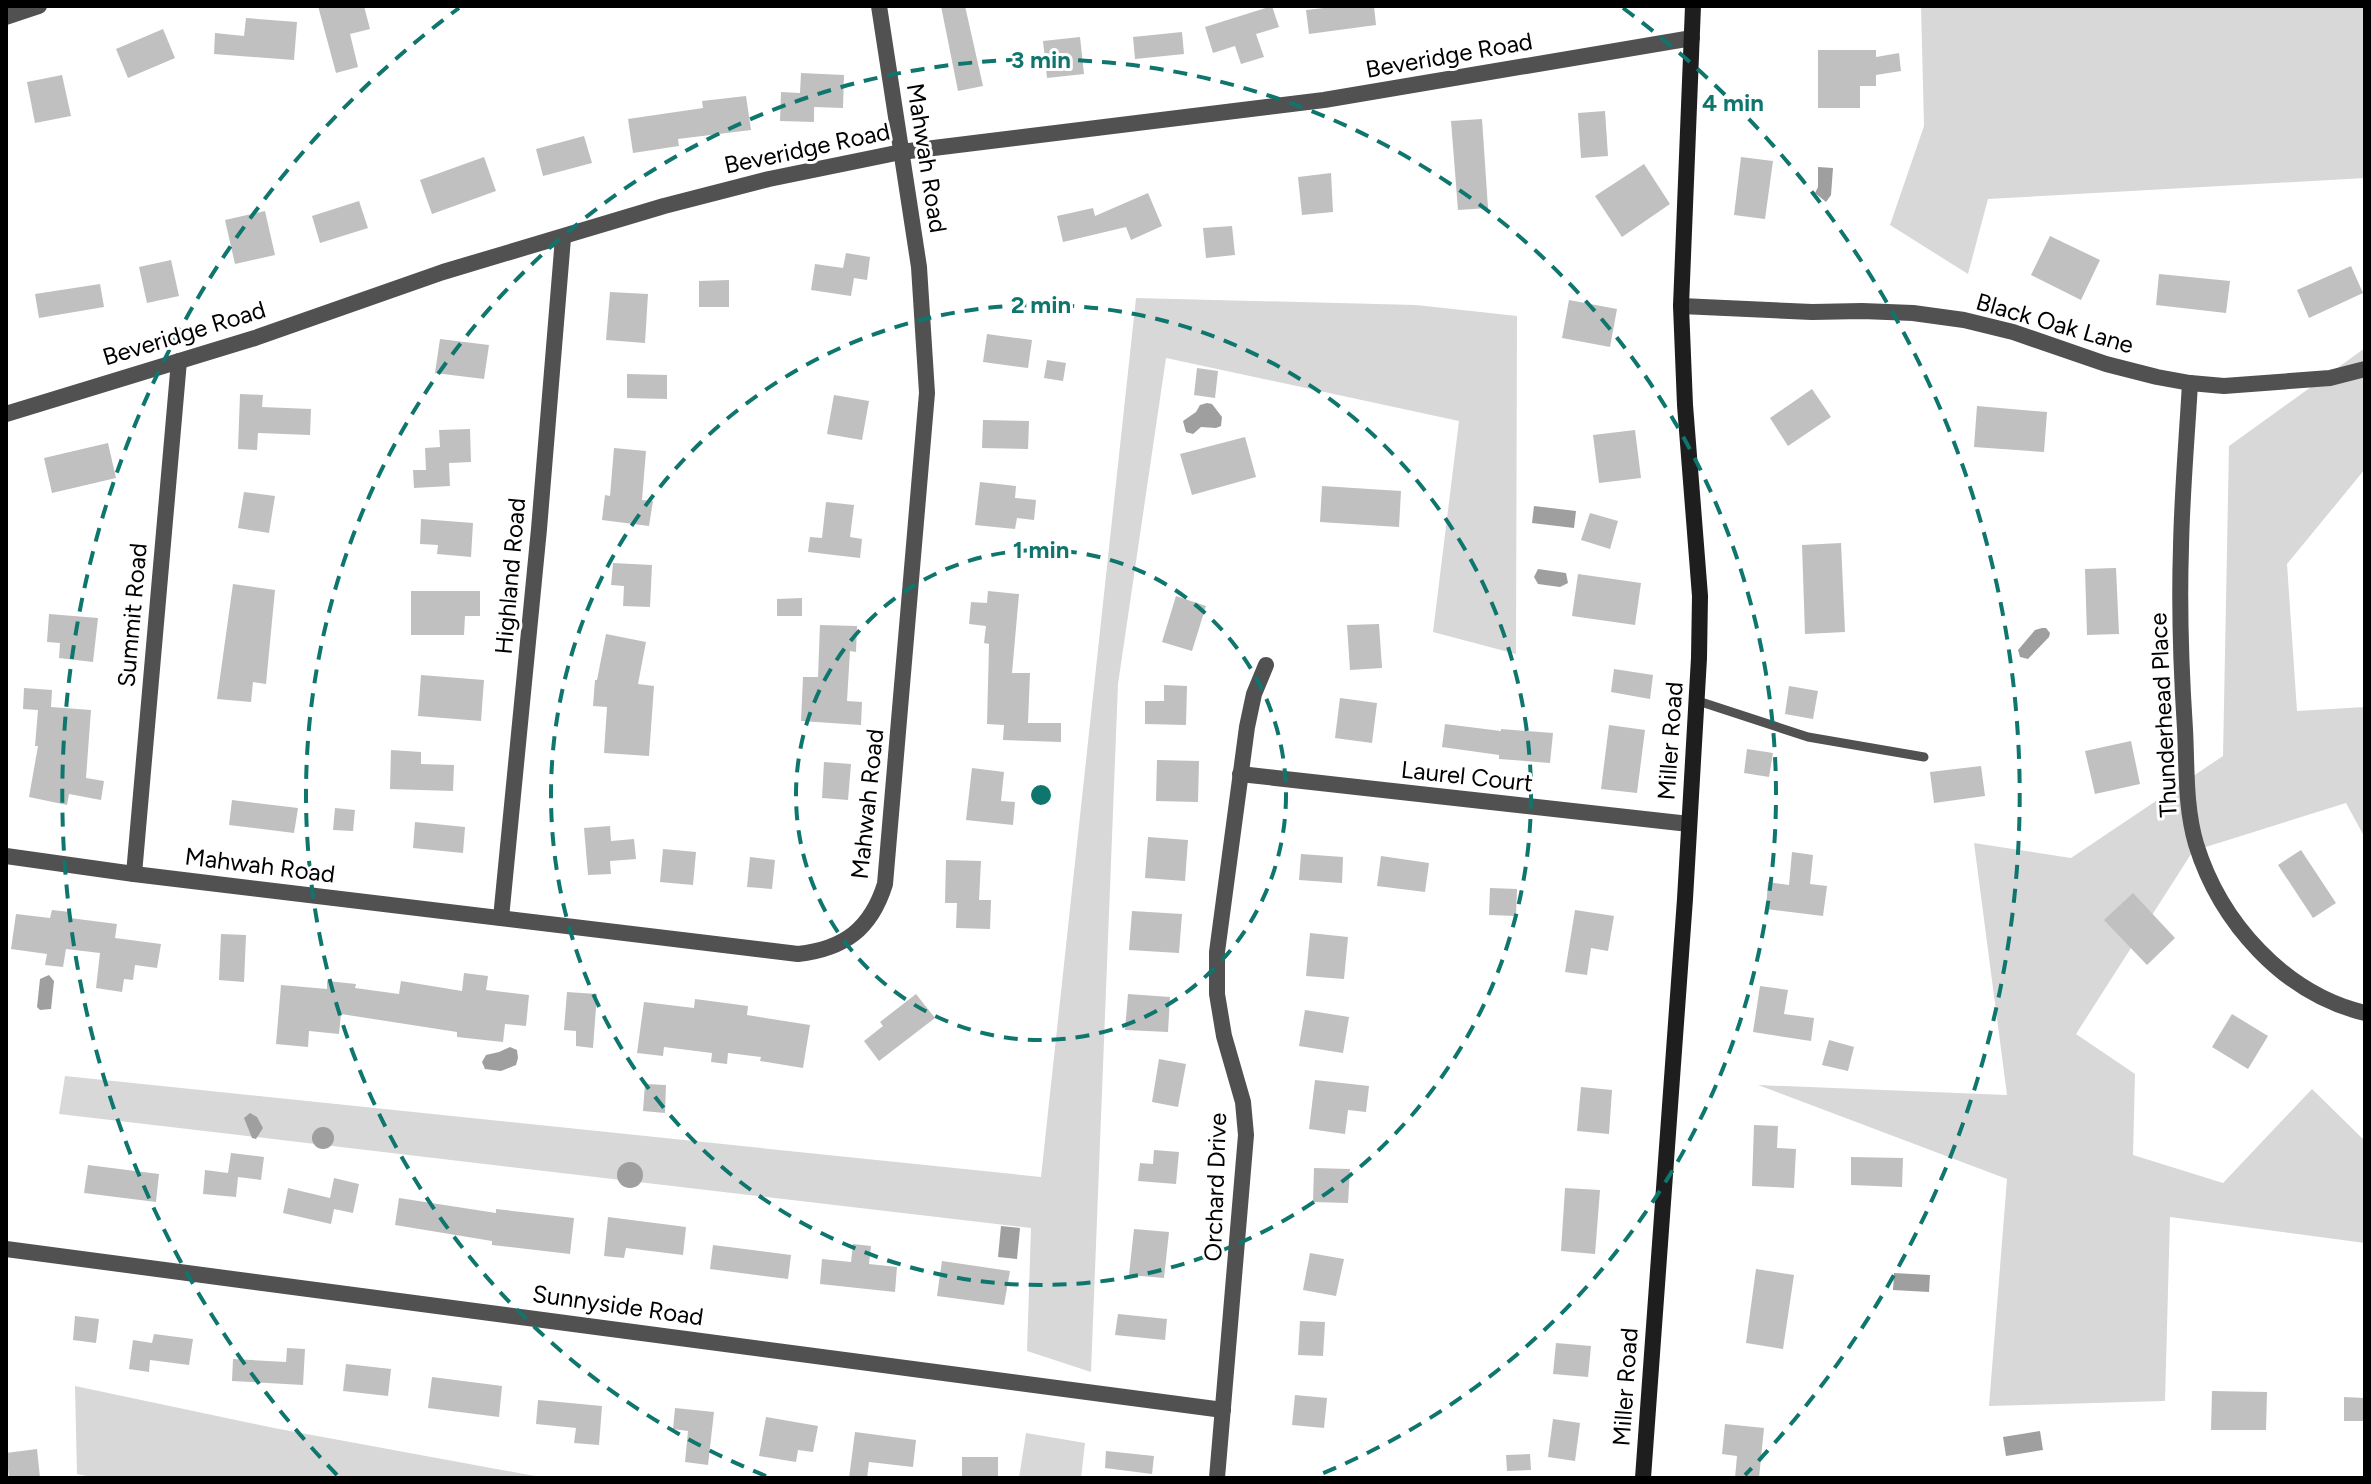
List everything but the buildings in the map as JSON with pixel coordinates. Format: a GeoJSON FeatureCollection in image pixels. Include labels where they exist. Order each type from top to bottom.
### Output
{"type":"FeatureCollection","features":[{"type":"Feature","properties":{"kind":"street"},"geometry":{"type":"LineString","coordinates":[[6,17],[39,6]]}},
{"type":"Feature","properties":{"kind":"street","name":"Mahwah Road"},"geometry":{"type":"LineString","coordinates":[[6,856],[798,954],[837,946],[856,933],[869,920],[885,884],[927,393],[919,267],[879,6]]}},
{"type":"Feature","properties":{"kind":"street","name":"Miller Road"},"geometry":{"type":"LineString","coordinates":[[1643,1478],[1685,899],[1699,658],[1700,596],[1685,405],[1681,306],[1693,6]]}},
{"type":"Feature","properties":{"kind":"street","name":"Beveridge Road"},"geometry":{"type":"LineString","coordinates":[[6,414],[255,338],[443,272],[664,206],[754,183],[901,152],[1324,100],[1692,38]]}},
{"type":"Feature","properties":{"kind":"street","name":"Highland Road"},"geometry":{"type":"LineString","coordinates":[[501,918],[563,238]]}},
{"type":"Feature","properties":{"kind":"street","name":"Black Oak Lane"},"geometry":{"type":"LineString","coordinates":[[1681,306],[1913,313],[1964,320],[2013,332],[2106,364],[2190,383],[2224,386],[2330,378],[2365,369]]}},
{"type":"Feature","properties":{"kind":"street","name":"Summit Road"},"geometry":{"type":"LineString","coordinates":[[134,874],[179,361]]}},
{"type":"Feature","properties":{"kind":"street","name":"Thunderhead Place"},"geometry":{"type":"LineString","coordinates":[[2190,383],[2181,546],[2181,662],[2189,808],[2195,842],[2223,905],[2266,958],[2297,982],[2327,999],[2365,1013]]}},
{"type":"Feature","properties":{"kind":"street","name":"Orchard Drive"},"geometry":{"type":"LineString","coordinates":[[1217,1478],[1246,1135],[1243,1102],[1217,994],[1217,952],[1240,774],[1254,694],[1266,665]]}},
{"type":"Feature","properties":{"kind":"street","name":"Laurel Court"},"geometry":{"type":"LineString","coordinates":[[1240,774],[1689,824]]}},
{"type":"Feature","properties":{"kind":"street","name":"Sunnyside Road"},"geometry":{"type":"LineString","coordinates":[[6,1249],[1223,1410]]}},
{"type":"Feature","properties":{"kind":"lane"},"geometry":{"type":"LineString","coordinates":[[1695,700],[1808,737],[1924,757]]}},
{"type":"Feature","properties":{"kind":"shaded area"},"geometry":{"type":"Polygon","coordinates":[[[1921,6],[2365,6],[2365,178],[1988,199],[1968,274],[1890,225],[1924,126],[1921,6]]]}},
{"type":"Feature","properties":{"kind":"shaded area"},"geometry":{"type":"Polygon","coordinates":[[[1818,167],[1833,168],[1831,195],[1826,202],[1815,193],[1818,167]]]}},
{"type":"Feature","properties":{"kind":"shaded area"},"geometry":{"type":"Polygon","coordinates":[[[1136,298],[1416,305],[1517,316],[1516,654],[1433,632],[1459,421],[1166,358],[1118,684],[1091,1372],[1027,1351],[1031,1228],[59,1114],[65,1076],[1041,1177],[1136,298]]]}},
{"type":"Feature","properties":{"kind":"shaded area"},"geometry":{"type":"Polygon","coordinates":[[[2365,348],[2365,469],[2287,564],[2297,711],[2365,707],[2365,838],[2346,803],[2193,851],[2076,1034],[2135,1074],[2133,1155],[2223,1183],[2312,1089],[2365,1141],[2365,1243],[2170,1217],[2165,1401],[1989,1406],[2007,1179],[1758,1085],[2007,1095],[1974,843],[2071,858],[2223,756],[2229,446],[2365,348]]]}},
{"type":"Feature","properties":{"kind":"shaded area"},"geometry":{"type":"Polygon","coordinates":[[[1212,404],[1222,417],[1221,426],[1201,427],[1193,434],[1186,432],[1183,421],[1200,405],[1212,404]]]}},
{"type":"Feature","properties":{"kind":"shaded area"},"geometry":{"type":"Polygon","coordinates":[[[1534,506],[1576,511],[1574,528],[1532,523],[1534,506]]]}},
{"type":"Feature","properties":{"kind":"shaded area"},"geometry":{"type":"Polygon","coordinates":[[[1538,569],[1566,573],[1568,583],[1560,587],[1538,584],[1534,577],[1538,569]]]}},
{"type":"Feature","properties":{"kind":"shaded area"},"geometry":{"type":"Polygon","coordinates":[[[2042,628],[2050,633],[2049,637],[2028,659],[2020,657],[2018,650],[2035,630],[2042,628]]]}},
{"type":"Feature","properties":{"kind":"shaded area"},"geometry":{"type":"Polygon","coordinates":[[[49,975],[54,981],[51,1009],[40,1010],[37,1007],[40,979],[49,975]]]}},
{"type":"Feature","properties":{"kind":"shaded area"},"geometry":{"type":"Polygon","coordinates":[[[510,1047],[517,1050],[516,1065],[501,1071],[485,1069],[482,1062],[486,1055],[510,1047]]]}},
{"type":"Feature","properties":{"kind":"shaded area"},"geometry":{"type":"Polygon","coordinates":[[[250,1113],[257,1117],[263,1128],[256,1139],[252,1138],[244,1118],[250,1113]]]}},
{"type":"Feature","properties":{"kind":"shaded area"},"geometry":{"type":"Polygon","coordinates":[[[319,1127],[327,1127],[334,1138],[327,1149],[319,1149],[312,1142],[312,1134],[319,1127]]]}},
{"type":"Feature","properties":{"kind":"shaded area"},"geometry":{"type":"Polygon","coordinates":[[[630,1162],[639,1166],[643,1175],[639,1184],[630,1188],[621,1184],[617,1175],[621,1166],[630,1162]]]}},
{"type":"Feature","properties":{"kind":"shaded area"},"geometry":{"type":"Polygon","coordinates":[[[1001,1226],[1020,1228],[1017,1259],[998,1257],[1001,1226]]]}},
{"type":"Feature","properties":{"kind":"shaded area"},"geometry":{"type":"Polygon","coordinates":[[[1894,1273],[1930,1275],[1929,1292],[1893,1290],[1894,1273]]]}},
{"type":"Feature","properties":{"kind":"shaded area"},"geometry":{"type":"Polygon","coordinates":[[[75,1386],[274,1428],[546,1478],[96,1478],[77,1474],[75,1386]]]}},
{"type":"Feature","properties":{"kind":"shaded area"},"geometry":{"type":"Polygon","coordinates":[[[2040,1431],[2043,1450],[2006,1456],[2003,1437],[2040,1431]]]}},
{"type":"Feature","properties":{"kind":"shaded area"},"geometry":{"type":"Polygon","coordinates":[[[1026,1433],[1085,1443],[1081,1478],[1019,1478],[1026,1433]]]}}]}
